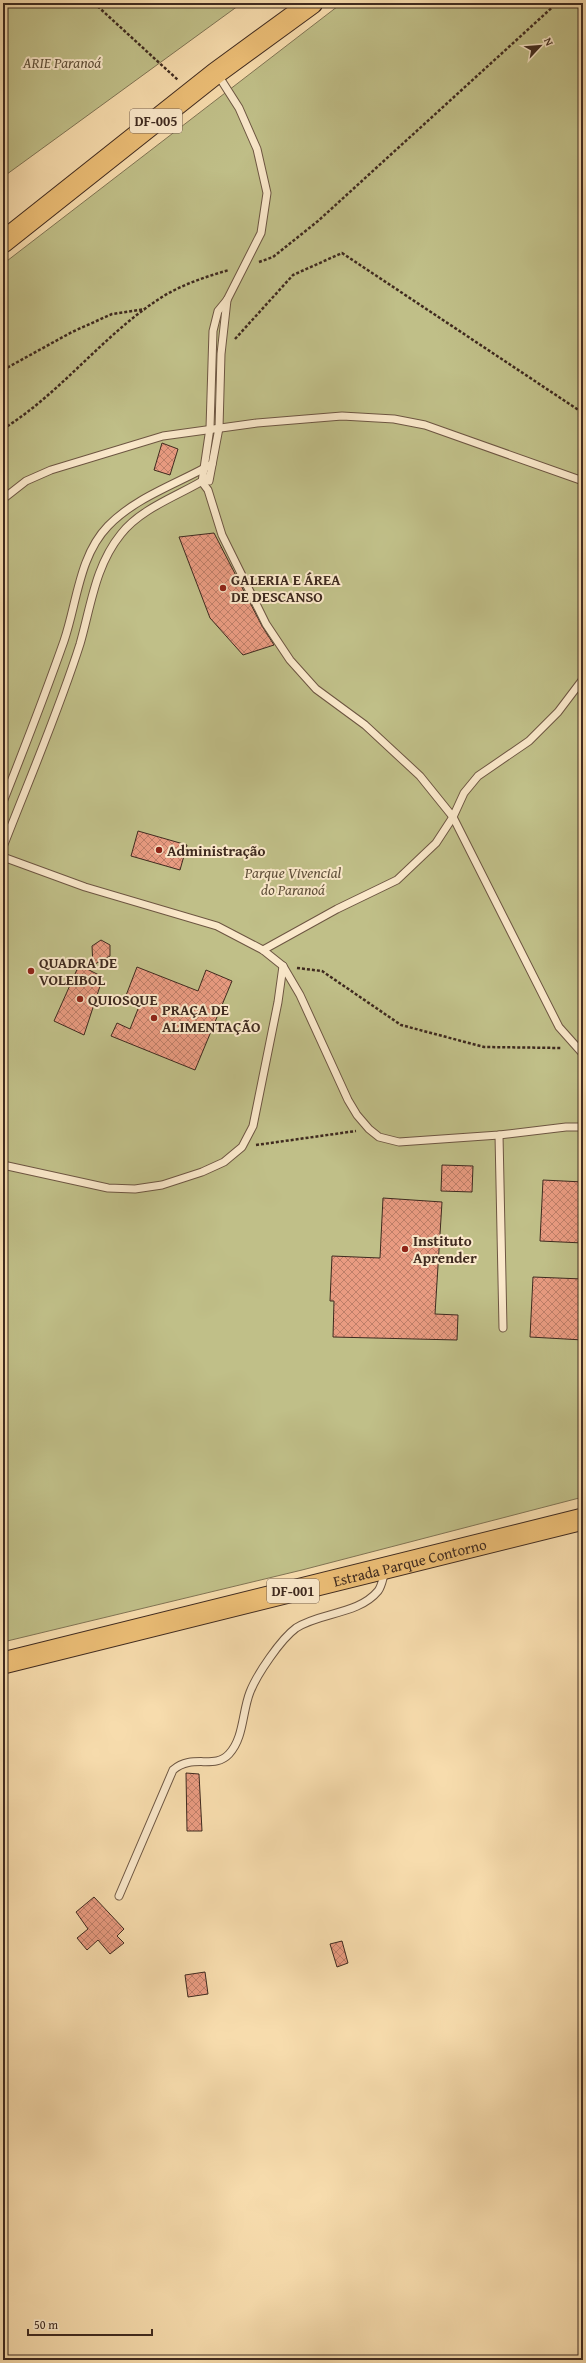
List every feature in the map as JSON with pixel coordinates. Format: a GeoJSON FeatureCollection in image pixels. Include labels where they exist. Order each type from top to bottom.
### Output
{"type":"FeatureCollection","features":[{"type":"Feature","properties":{"kind":"main road","name":"DF-005"},"geometry":{"type":"LineString","coordinates":[[3,242],[216,73],[312,3]]}},
{"type":"Feature","properties":{"kind":"main road","name":"Estrada Parque Contorno"},"geometry":{"type":"LineString","coordinates":[[3,1663],[583,1519]]}},
{"type":"Feature","properties":{"kind":"lane"},"geometry":{"type":"LineString","coordinates":[[216,73],[239,108],[257,149],[267,193],[261,233],[227,300],[218,311],[213,331],[210,428],[202,482],[208,490],[222,535],[266,624],[290,660],[316,689],[365,726],[420,776],[453,817],[540,993],[559,1027],[576,1049],[583,1054]]}},
{"type":"Feature","properties":{"kind":"lane"},"geometry":{"type":"LineString","coordinates":[[208,490],[209,477],[219,428],[221,354],[227,300]]}},
{"type":"Feature","properties":{"kind":"lane"},"geometry":{"type":"LineString","coordinates":[[3,499],[26,481],[51,470],[163,436],[210,428],[342,416],[394,419],[425,426],[583,481]]}},
{"type":"Feature","properties":{"kind":"lane"},"geometry":{"type":"LineString","coordinates":[[3,802],[65,639],[79,585],[90,553],[107,528],[122,513],[212,464]]}},
{"type":"Feature","properties":{"kind":"lane"},"geometry":{"type":"LineString","coordinates":[[3,847],[80,643],[94,589],[105,558],[121,534],[135,520],[209,477]]}},
{"type":"Feature","properties":{"kind":"lane"},"geometry":{"type":"LineString","coordinates":[[160,491],[166,501]]}},
{"type":"Feature","properties":{"kind":"lane"},"geometry":{"type":"LineString","coordinates":[[263,950],[337,909],[398,880],[436,843],[453,817],[464,793],[478,776],[529,741],[558,712],[583,679]]}},
{"type":"Feature","properties":{"kind":"lane"},"geometry":{"type":"LineString","coordinates":[[3,857],[85,887],[217,926],[263,950],[283,966],[300,995],[348,1100],[357,1115],[369,1129],[379,1137],[399,1142],[499,1135],[566,1127],[583,1127]]}},
{"type":"Feature","properties":{"kind":"lane"},"geometry":{"type":"LineString","coordinates":[[3,1165],[108,1188],[135,1189],[162,1185],[202,1172],[224,1162],[242,1147],[253,1126],[278,1002],[283,966]]}},
{"type":"Feature","properties":{"kind":"lane"},"geometry":{"type":"LineString","coordinates":[[499,1135],[503,1328]]}},
{"type":"Feature","properties":{"kind":"lane"},"geometry":{"type":"LineString","coordinates":[[118,1896],[173,1770],[188,1761],[214,1762],[228,1755],[238,1740],[250,1691],[272,1656],[295,1629],[313,1618],[342,1611],[365,1601],[378,1591],[387,1567]]}},
{"type":"Feature","properties":{"kind":"path"},"geometry":{"type":"LineString","coordinates":[[94,3],[192,92]]}},
{"type":"Feature","properties":{"kind":"path"},"geometry":{"type":"LineString","coordinates":[[3,429],[49,394],[160,298],[202,278],[273,257],[318,221],[556,3]]}},
{"type":"Feature","properties":{"kind":"path"},"geometry":{"type":"LineString","coordinates":[[221,354],[293,275],[342,253],[583,413]]}},
{"type":"Feature","properties":{"kind":"path"},"geometry":{"type":"LineString","coordinates":[[3,370],[72,332],[112,314],[147,308]]}},
{"type":"Feature","properties":{"kind":"path"},"geometry":{"type":"LineString","coordinates":[[283,966],[322,971],[401,1025],[484,1047],[576,1049]]}},
{"type":"Feature","properties":{"kind":"path"},"geometry":{"type":"LineString","coordinates":[[242,1147],[369,1129]]}},
{"type":"Feature","properties":{"kind":"green space","name":"ARIE Paranoá"},"geometry":{"type":"Polygon","coordinates":[[[3,3],[242,3],[3,177],[3,3]]]}},
{"type":"Feature","properties":{"kind":"green space","name":"Parque Vivencial do Paranoá"},"geometry":{"type":"Polygon","coordinates":[[[342,3],[583,3],[583,1497],[302,1570],[3,1642],[3,264],[342,3]]]}},
{"type":"Feature","properties":{"kind":"building"},"geometry":{"type":"Polygon","coordinates":[[[162,443],[178,449],[170,475],[154,470],[162,443]]]}},
{"type":"Feature","properties":{"kind":"building","name":"GALERIA E ÁREA DE DESCANSO"},"geometry":{"type":"Polygon","coordinates":[[[214,533],[262,626],[274,645],[243,655],[210,618],[179,537],[214,533]]]}},
{"type":"Feature","properties":{"kind":"building","name":"Administração"},"geometry":{"type":"Polygon","coordinates":[[[138,831],[187,845],[180,870],[131,856],[138,831]]]}},
{"type":"Feature","properties":{"kind":"building"},"geometry":{"type":"Polygon","coordinates":[[[101,940],[110,945],[110,956],[93,965],[92,946],[101,940]]]}},
{"type":"Feature","properties":{"kind":"building","name":"QUIOSQUE"},"geometry":{"type":"Polygon","coordinates":[[[79,965],[103,977],[84,1035],[54,1021],[79,965]]]}},
{"type":"Feature","properties":{"kind":"building","name":"PRAÇA DE ALIMENTAÇÃO"},"geometry":{"type":"Polygon","coordinates":[[[137,967],[198,991],[206,970],[232,981],[195,1070],[111,1036],[117,1023],[130,1029],[140,1004],[125,998],[137,967]]]}},
{"type":"Feature","properties":{"kind":"building"},"geometry":{"type":"Polygon","coordinates":[[[442,1165],[473,1166],[472,1192],[441,1191],[442,1165]]]}},
{"type":"Feature","properties":{"kind":"building"},"geometry":{"type":"Polygon","coordinates":[[[543,1180],[583,1182],[583,1243],[540,1241],[543,1180]]]}},
{"type":"Feature","properties":{"kind":"building"},"geometry":{"type":"Polygon","coordinates":[[[383,1198],[442,1202],[435,1314],[458,1315],[457,1340],[333,1337],[334,1301],[330,1301],[332,1256],[380,1258],[383,1198]]]}},
{"type":"Feature","properties":{"kind":"building"},"geometry":{"type":"Polygon","coordinates":[[[533,1277],[583,1279],[583,1340],[530,1337],[533,1277]]]}},
{"type":"Feature","properties":{"kind":"building"},"geometry":{"type":"Polygon","coordinates":[[[186,1773],[199,1774],[202,1831],[187,1831],[186,1773]]]}},
{"type":"Feature","properties":{"kind":"building"},"geometry":{"type":"Polygon","coordinates":[[[94,1897],[124,1929],[117,1936],[124,1943],[110,1954],[98,1940],[87,1950],[77,1938],[88,1929],[76,1912],[94,1897]]]}},
{"type":"Feature","properties":{"kind":"building"},"geometry":{"type":"Polygon","coordinates":[[[342,1941],[348,1963],[337,1967],[330,1944],[342,1941]]]}},
{"type":"Feature","properties":{"kind":"building"},"geometry":{"type":"Polygon","coordinates":[[[205,1972],[208,1994],[188,1997],[185,1975],[205,1972]]]}},
{"type":"Feature","properties":{"kind":"place","name":"GALERIA E ÁREA DE DESCANSO"},"geometry":{"type":"Point","coordinates":[223,588]}},
{"type":"Feature","properties":{"kind":"place","name":"Administração"},"geometry":{"type":"Point","coordinates":[159,850]}},
{"type":"Feature","properties":{"kind":"place","name":"QUADRA DE VOLEIBOL"},"geometry":{"type":"Point","coordinates":[31,971]}},
{"type":"Feature","properties":{"kind":"place","name":"QUIOSQUE"},"geometry":{"type":"Point","coordinates":[80,999]}},
{"type":"Feature","properties":{"kind":"place","name":"PRAÇA DE ALIMENTAÇÃO"},"geometry":{"type":"Point","coordinates":[154,1018]}},
{"type":"Feature","properties":{"kind":"place","name":"Instituto Aprender"},"geometry":{"type":"Point","coordinates":[405,1249]}}]}
